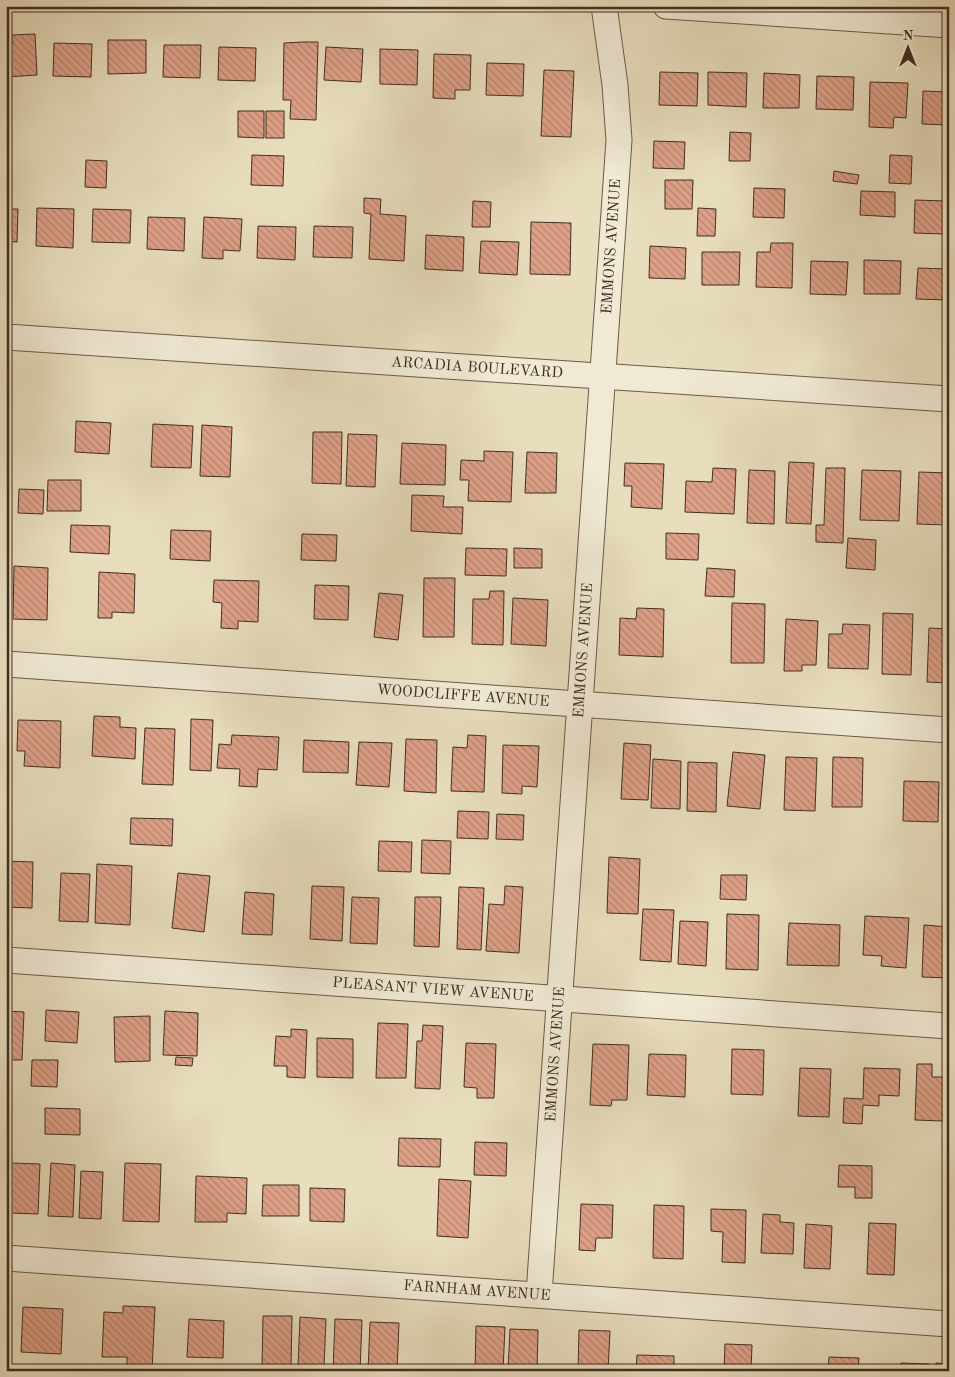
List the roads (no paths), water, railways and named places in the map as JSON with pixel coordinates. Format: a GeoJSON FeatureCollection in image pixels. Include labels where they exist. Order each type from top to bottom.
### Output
{"type":"FeatureCollection","features":[{"type":"Feature","properties":{"kind":"street","name":"EMMONS AVENUE"},"geometry":{"type":"LineString","coordinates":[[539,1294],[619,140],[615,85],[604,6]]}},
{"type":"Feature","properties":{"kind":"street"},"geometry":{"type":"LineString","coordinates":[[666,6],[949,25]]}},
{"type":"Feature","properties":{"kind":"street","name":"ARCADIA BOULEVARD"},"geometry":{"type":"LineString","coordinates":[[6,337],[949,399]]}},
{"type":"Feature","properties":{"kind":"street","name":"WOODCLIFFE AVENUE"},"geometry":{"type":"LineString","coordinates":[[6,664],[949,730]]}},
{"type":"Feature","properties":{"kind":"street","name":"PLEASANT VIEW AVENUE"},"geometry":{"type":"LineString","coordinates":[[6,960],[949,1026]]}},
{"type":"Feature","properties":{"kind":"street","name":"FARNHAM AVENUE"},"geometry":{"type":"LineString","coordinates":[[6,1258],[949,1324]]}}]}
